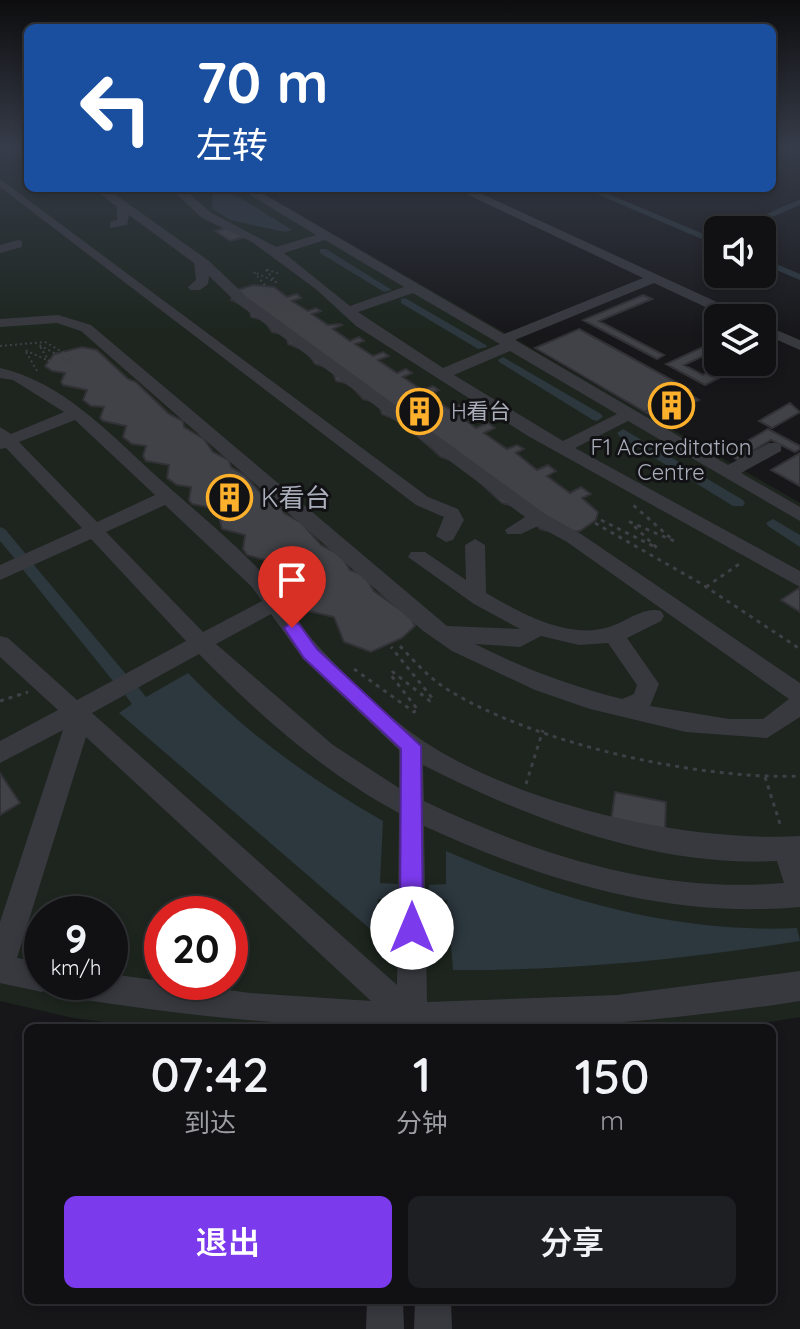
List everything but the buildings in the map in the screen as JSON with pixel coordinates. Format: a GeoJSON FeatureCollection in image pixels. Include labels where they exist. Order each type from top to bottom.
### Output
{"type":"FeatureCollection","features":[{"type":"Feature","properties":{"kind":"street"},"geometry":{"type":"LineString","coordinates":[[38,211],[422,501],[451,513],[455,520],[446,536]]}},
{"type":"Feature","properties":{"kind":"street"},"geometry":{"type":"LineString","coordinates":[[114,225],[123,222],[123,211]]}},
{"type":"Feature","properties":{"kind":"street"},"geometry":{"type":"LineString","coordinates":[[131,211],[200,261],[243,301],[538,518],[586,547],[800,695]]}},
{"type":"Feature","properties":{"kind":"street"},"geometry":{"type":"LineString","coordinates":[[202,211],[241,230],[348,311],[534,432],[800,580]]}},
{"type":"Feature","properties":{"kind":"street"},"geometry":{"type":"LineString","coordinates":[[284,211],[799,514]]}},
{"type":"Feature","properties":{"kind":"street"},"geometry":{"type":"LineString","coordinates":[[510,211],[710,304]]}},
{"type":"Feature","properties":{"kind":"street"},"geometry":{"type":"LineString","coordinates":[[274,252],[326,236]]}},
{"type":"Feature","properties":{"kind":"street"},"geometry":{"type":"LineString","coordinates":[[0,249],[18,244]]}},
{"type":"Feature","properties":{"kind":"street"},"geometry":{"type":"LineString","coordinates":[[195,287],[203,281],[200,261]]}},
{"type":"Feature","properties":{"kind":"street"},"geometry":{"type":"LineString","coordinates":[[442,374],[507,342],[655,278]]}},
{"type":"Feature","properties":{"kind":"street"},"geometry":{"type":"LineString","coordinates":[[348,311],[415,288]]}},
{"type":"Feature","properties":{"kind":"street"},"geometry":{"type":"LineString","coordinates":[[0,323],[58,319],[86,328],[439,633],[465,651],[508,671],[626,708],[694,722],[759,730],[775,726],[800,704]]}},
{"type":"Feature","properties":{"kind":"street"},"geometry":{"type":"LineString","coordinates":[[776,335],[800,346]]}},
{"type":"Feature","properties":{"kind":"street"},"geometry":{"type":"LineString","coordinates":[[2,377],[77,413],[258,581],[311,653],[411,746],[490,787],[606,827],[661,840],[749,851],[793,850],[800,892],[758,898],[692,897],[597,879],[512,851],[378,789],[304,734],[202,642],[3,439],[77,413]]}},
{"type":"Feature","properties":{"kind":"street"},"geometry":{"type":"LineString","coordinates":[[564,447],[629,414]]}},
{"type":"Feature","properties":{"kind":"street"},"geometry":{"type":"LineString","coordinates":[[729,472],[775,447]]}},
{"type":"Feature","properties":{"kind":"street"},"geometry":{"type":"LineString","coordinates":[[0,573],[167,497]]}},
{"type":"Feature","properties":{"kind":"street"},"geometry":{"type":"LineString","coordinates":[[514,530],[538,518]]}},
{"type":"Feature","properties":{"kind":"street"},"geometry":{"type":"LineString","coordinates":[[475,545],[476,595]]}},
{"type":"Feature","properties":{"kind":"street"},"geometry":{"type":"LineString","coordinates":[[418,557],[476,595],[518,619],[540,627],[582,637],[613,634],[654,616]]}},
{"type":"Feature","properties":{"kind":"street"},"geometry":{"type":"LineString","coordinates":[[0,753],[83,727],[202,642],[274,603]]}},
{"type":"Feature","properties":{"kind":"street"},"geometry":{"type":"LineString","coordinates":[[439,633],[520,639],[540,627]]}},
{"type":"Feature","properties":{"kind":"street"},"geometry":{"type":"LineString","coordinates":[[613,634],[648,684],[644,699],[626,708]]}},
{"type":"Feature","properties":{"kind":"street"},"geometry":{"type":"LineString","coordinates":[[0,644],[47,687],[83,727],[409,1022]]}},
{"type":"Feature","properties":{"kind":"street"},"geometry":{"type":"LineString","coordinates":[[24,973],[0,967],[83,727]]}},
{"type":"Feature","properties":{"kind":"street"},"geometry":{"type":"LineString","coordinates":[[409,1022],[411,746]]}},
{"type":"Feature","properties":{"kind":"street"},"geometry":{"type":"LineString","coordinates":[[128,991],[241,1007],[409,1022],[643,1008],[800,986]]}},
{"type":"Feature","properties":{"kind":"street"},"geometry":{"type":"LineString","coordinates":[[385,1304],[385,1329]]}},
{"type":"Feature","properties":{"kind":"street"},"geometry":{"type":"LineString","coordinates":[[433,1304],[433,1329]]}},
{"type":"Feature","properties":{"kind":"path"},"geometry":{"type":"LineString","coordinates":[[268,289],[254,272],[277,281],[267,269],[290,279]]}},
{"type":"Feature","properties":{"kind":"path"},"geometry":{"type":"LineString","coordinates":[[0,346],[45,342],[73,358],[69,361],[39,345],[49,361],[25,350],[35,368]]}},
{"type":"Feature","properties":{"kind":"path"},"geometry":{"type":"LineString","coordinates":[[601,520],[657,548],[630,522],[674,541],[638,510]]}},
{"type":"Feature","properties":{"kind":"path"},"geometry":{"type":"LineString","coordinates":[[595,523],[706,587],[800,649]]}},
{"type":"Feature","properties":{"kind":"path"},"geometry":{"type":"LineString","coordinates":[[706,587],[734,568]]}},
{"type":"Feature","properties":{"kind":"path"},"geometry":{"type":"LineString","coordinates":[[400,646],[451,692],[478,706],[543,730],[646,759],[765,777],[800,776]]}},
{"type":"Feature","properties":{"kind":"path"},"geometry":{"type":"LineString","coordinates":[[372,682],[414,712],[418,710],[390,674],[393,672],[433,699],[391,647]]}},
{"type":"Feature","properties":{"kind":"path"},"geometry":{"type":"LineString","coordinates":[[0,701],[47,687]]}},
{"type":"Feature","properties":{"kind":"path"},"geometry":{"type":"LineString","coordinates":[[531,768],[543,730]]}},
{"type":"Feature","properties":{"kind":"path"},"geometry":{"type":"LineString","coordinates":[[765,777],[780,819]]}},
{"type":"Feature","properties":{"kind":"shaded area"},"geometry":{"type":"Polygon","coordinates":[[[0,211],[294,211],[800,503],[800,1017],[757,1024],[119,1024],[73,1018],[0,1001],[0,211]]]}},
{"type":"Feature","properties":{"kind":"shaded area"},"geometry":{"type":"Polygon","coordinates":[[[217,211],[261,211],[292,230],[285,232],[230,220],[217,211]]]}},
{"type":"Feature","properties":{"kind":"shaded area"},"geometry":{"type":"Polygon","coordinates":[[[188,673],[233,716],[280,754],[383,821],[380,883],[398,884],[398,898],[378,899],[376,934],[119,713],[132,704],[125,695],[138,687],[146,697],[188,673]]]}},
{"type":"Feature","properties":{"kind":"shaded area"},"geometry":{"type":"Polygon","coordinates":[[[446,851],[530,884],[617,910],[707,925],[797,928],[800,941],[627,963],[453,970],[447,900],[428,899],[429,885],[446,884],[446,851]]]}},
{"type":"Feature","properties":{"kind":"waterway"},"geometry":{"type":"LineString","coordinates":[[642,211],[704,237]]}},
{"type":"Feature","properties":{"kind":"waterway"},"geometry":{"type":"LineString","coordinates":[[768,216],[779,211]]}},
{"type":"Feature","properties":{"kind":"waterway"},"geometry":{"type":"LineString","coordinates":[[323,251],[387,290]]}},
{"type":"Feature","properties":{"kind":"waterway"},"geometry":{"type":"LineString","coordinates":[[776,267],[800,277]]}},
{"type":"Feature","properties":{"kind":"waterway"},"geometry":{"type":"LineString","coordinates":[[405,301],[482,347]]}},
{"type":"Feature","properties":{"kind":"waterway"},"geometry":{"type":"LineString","coordinates":[[503,360],[597,417]]}},
{"type":"Feature","properties":{"kind":"waterway"},"geometry":{"type":"LineString","coordinates":[[623,433],[738,503]]}},
{"type":"Feature","properties":{"kind":"waterway"},"geometry":{"type":"LineString","coordinates":[[773,523],[800,542]]}},
{"type":"Feature","properties":{"kind":"waterway"},"geometry":{"type":"LineString","coordinates":[[0,532],[20,556]]}},
{"type":"Feature","properties":{"kind":"waterway"},"geometry":{"type":"LineString","coordinates":[[29,568],[119,677]]}},
{"type":"Feature","properties":{"kind":"place","name":"F1 Accreditation Centre"},"geometry":{"type":"Point","coordinates":[671,406]}},
{"type":"Feature","properties":{"kind":"place","name":"H看台"},"geometry":{"type":"Point","coordinates":[420,411]}},
{"type":"Feature","properties":{"kind":"place","name":"K看台"},"geometry":{"type":"Point","coordinates":[230,498]}},
{"type":"Feature","properties":{"kind":"route"},"geometry":{"type":"LineString","coordinates":[[292,628],[311,653],[411,746],[412,928]]}}]}
